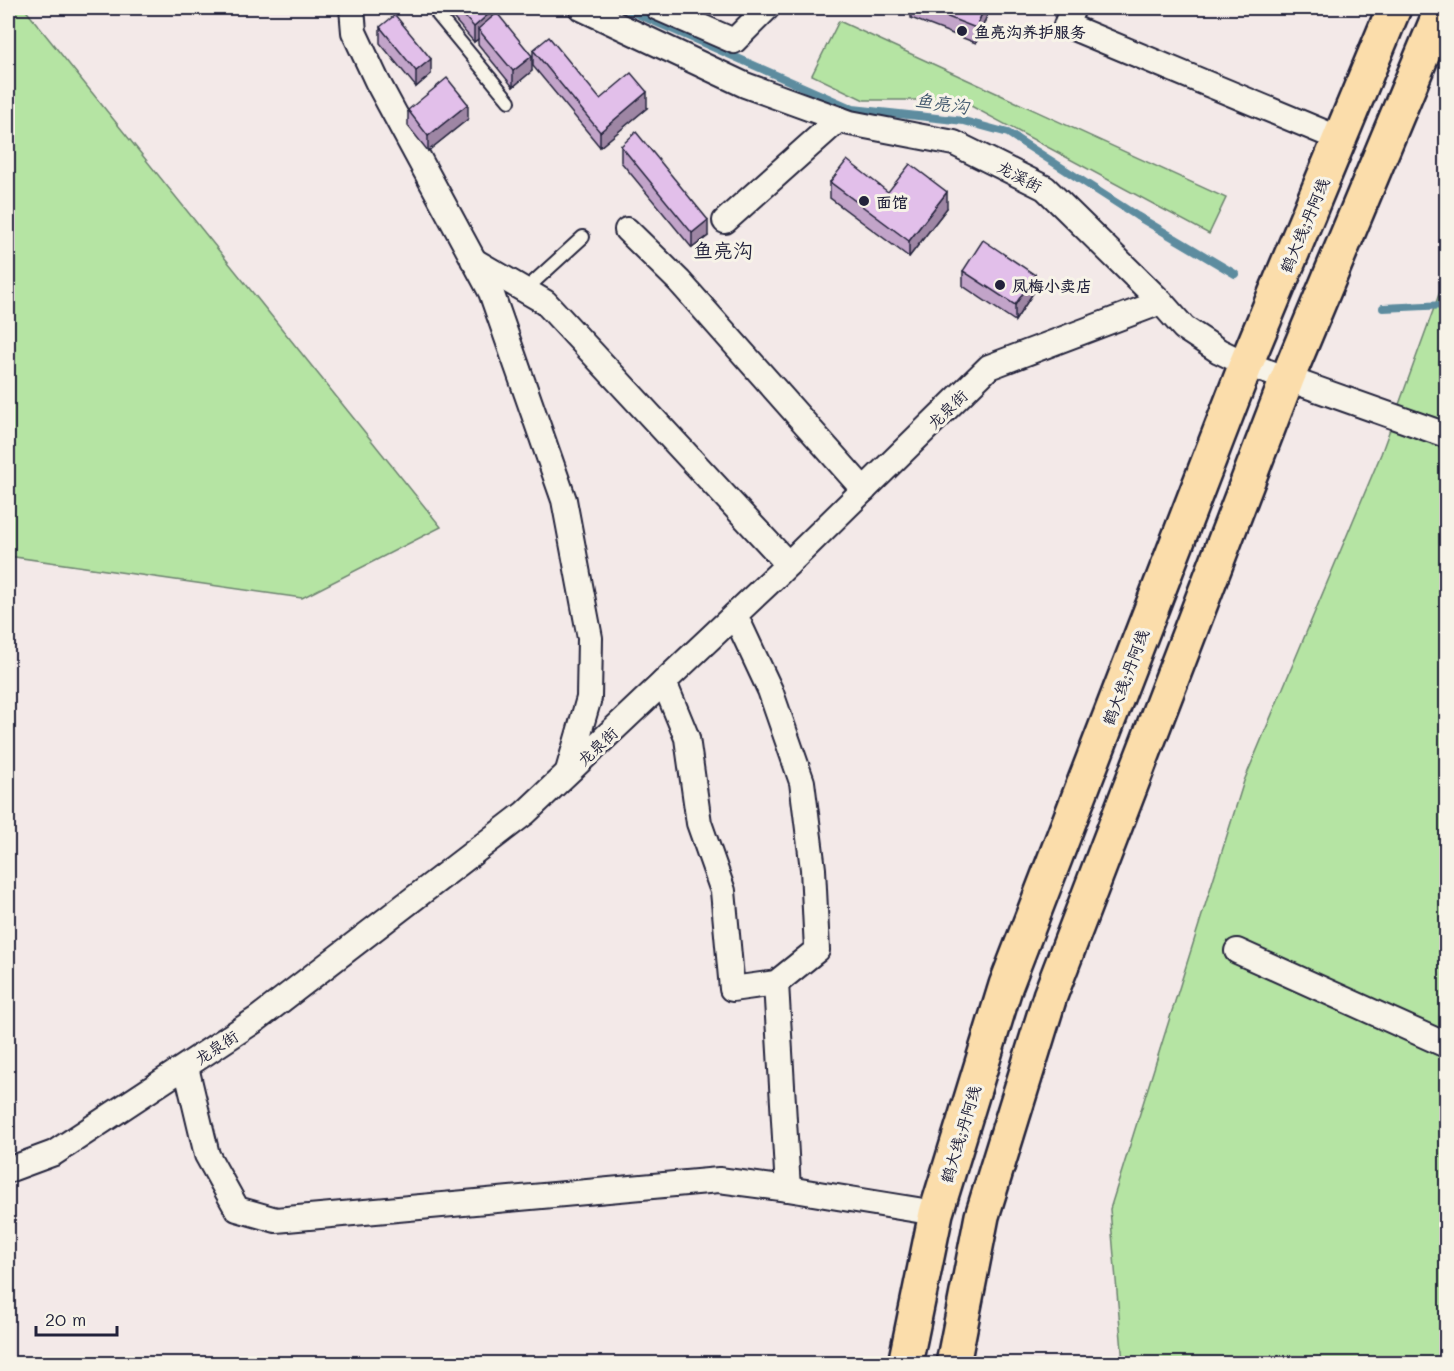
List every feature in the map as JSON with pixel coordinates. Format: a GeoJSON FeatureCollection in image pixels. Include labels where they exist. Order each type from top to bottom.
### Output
{"type":"FeatureCollection","features":[{"type":"Feature","properties":{"kind":"highway","name":"鹤大线;丹阿线"},"geometry":{"type":"LineString","coordinates":[[905,1364],[936,1213],[1006,985],[1246,364],[1394,8]]}},
{"type":"Feature","properties":{"kind":"highway"},"geometry":{"type":"LineString","coordinates":[[953,1364],[982,1216],[1050,996],[1287,379],[1442,8]]}},
{"type":"Feature","properties":{"kind":"street"},"geometry":{"type":"LineString","coordinates":[[352,8],[354,32],[377,81],[491,292],[564,500],[590,638],[590,698],[568,773]]}},
{"type":"Feature","properties":{"kind":"street","name":"龙溪街"},"geometry":{"type":"LineString","coordinates":[[581,8],[745,85],[850,123],[954,143],[1045,188],[1161,302],[1184,328],[1219,351],[1246,364],[1446,435]]}},
{"type":"Feature","properties":{"kind":"street"},"geometry":{"type":"LineString","coordinates":[[658,8],[734,41],[766,8]]}},
{"type":"Feature","properties":{"kind":"street"},"geometry":{"type":"LineString","coordinates":[[1073,8],[1066,24],[1340,139]]}},
{"type":"Feature","properties":{"kind":"street"},"geometry":{"type":"LineString","coordinates":[[725,221],[839,119]]}},
{"type":"Feature","properties":{"kind":"street"},"geometry":{"type":"LineString","coordinates":[[627,231],[679,281],[864,490]]}},
{"type":"Feature","properties":{"kind":"street"},"geometry":{"type":"LineString","coordinates":[[474,261],[545,302],[788,564]]}},
{"type":"Feature","properties":{"kind":"street","name":"龙泉街"},"geometry":{"type":"LineString","coordinates":[[8,1170],[54,1153],[257,1019],[525,813],[735,615],[989,367],[1161,302]]}},
{"type":"Feature","properties":{"kind":"street"},"geometry":{"type":"LineString","coordinates":[[664,682],[687,738],[699,823],[723,891],[732,989],[776,983],[817,950],[813,869],[802,782],[770,690],[735,615]]}},
{"type":"Feature","properties":{"kind":"street"},"geometry":{"type":"LineString","coordinates":[[1237,951],[1446,1045]]}},
{"type":"Feature","properties":{"kind":"street"},"geometry":{"type":"LineString","coordinates":[[776,983],[788,1189]]}},
{"type":"Feature","properties":{"kind":"street"},"geometry":{"type":"LineString","coordinates":[[186,1067],[207,1155],[237,1209],[276,1220],[719,1180],[936,1213]]}},
{"type":"Feature","properties":{"kind":"lane"},"geometry":{"type":"LineString","coordinates":[[446,8],[438,15],[509,101]]}},
{"type":"Feature","properties":{"kind":"lane"},"geometry":{"type":"LineString","coordinates":[[525,290],[583,237]]}},
{"type":"Feature","properties":{"kind":"green space"},"geometry":{"type":"Polygon","coordinates":[[[8,8],[24,8],[441,527],[302,598],[8,556],[8,8]]]}},
{"type":"Feature","properties":{"kind":"green space"},"geometry":{"type":"Polygon","coordinates":[[[839,21],[1226,198],[1209,234],[960,100],[864,100],[812,75],[839,21]]]}},
{"type":"Feature","properties":{"kind":"green space"},"geometry":{"type":"Polygon","coordinates":[[[1446,275],[1446,1363],[1123,1363],[1110,1209],[1244,781],[1381,454],[1446,275]]]}},
{"type":"Feature","properties":{"kind":"building"},"geometry":{"type":"Polygon","coordinates":[[[457,8],[489,8],[492,11],[474,27],[457,8]]]}},
{"type":"Feature","properties":{"kind":"building"},"geometry":{"type":"Polygon","coordinates":[[[925,8],[984,8],[976,28],[925,8]]]}},
{"type":"Feature","properties":{"kind":"building"},"geometry":{"type":"Polygon","coordinates":[[[497,13],[532,56],[513,71],[478,29],[497,13]]]}},
{"type":"Feature","properties":{"kind":"building"},"geometry":{"type":"Polygon","coordinates":[[[395,15],[431,59],[416,71],[380,27],[395,15]]]}},
{"type":"Feature","properties":{"kind":"building"},"geometry":{"type":"Polygon","coordinates":[[[549,37],[600,99],[631,73],[647,92],[600,132],[533,50],[549,37]]]}},
{"type":"Feature","properties":{"kind":"building"},"geometry":{"type":"Polygon","coordinates":[[[447,78],[468,104],[428,136],[408,110],[447,78]]]}},
{"type":"Feature","properties":{"kind":"building"},"geometry":{"type":"Polygon","coordinates":[[[636,132],[708,220],[692,233],[621,146],[636,132]]]}},
{"type":"Feature","properties":{"kind":"building"},"geometry":{"type":"Polygon","coordinates":[[[847,160],[888,192],[910,164],[947,192],[909,241],[830,182],[847,160]]]}},
{"type":"Feature","properties":{"kind":"building"},"geometry":{"type":"Polygon","coordinates":[[[983,240],[1035,275],[1015,305],[963,271],[983,240]]]}},
{"type":"Feature","properties":{"kind":"waterway","name":"鱼亮沟"},"geometry":{"type":"LineString","coordinates":[[624,8],[853,109],[964,121],[1008,133],[1137,216],[1235,274]]}},
{"type":"Feature","properties":{"kind":"waterway"},"geometry":{"type":"LineString","coordinates":[[1383,308],[1446,305]]}},
{"type":"Feature","properties":{"kind":"place","name":"鱼亮沟养护服务"},"geometry":{"type":"Point","coordinates":[962,31]}},
{"type":"Feature","properties":{"kind":"place","name":"面馆"},"geometry":{"type":"Point","coordinates":[864,201]}},
{"type":"Feature","properties":{"kind":"place","name":"凤梅小卖店"},"geometry":{"type":"Point","coordinates":[1000,285]}},
{"type":"Feature","properties":{"kind":"district","name":"鱼亮沟"},"geometry":{"type":"Point","coordinates":[723,250]}}]}
